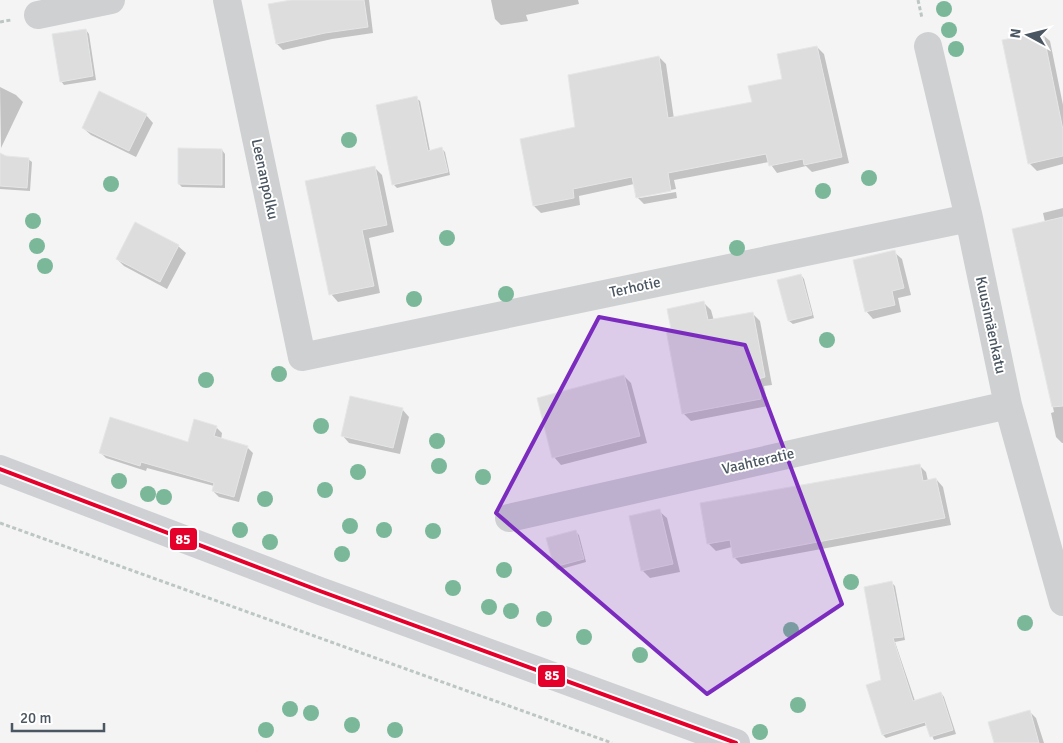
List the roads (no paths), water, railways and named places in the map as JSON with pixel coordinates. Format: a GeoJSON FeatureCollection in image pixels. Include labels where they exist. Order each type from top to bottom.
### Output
{"type":"FeatureCollection","features":[{"type":"Feature","properties":{"kind":"street"},"geometry":{"type":"LineString","coordinates":[[38,15],[111,0]]}},
{"type":"Feature","properties":{"kind":"street","name":"Leenanpolku"},"geometry":{"type":"LineString","coordinates":[[227,0],[302,357]]}},
{"type":"Feature","properties":{"kind":"street","name":"Kuusimäenkatu"},"geometry":{"type":"LineString","coordinates":[[928,46],[969,218],[1008,404],[1063,602]]}},
{"type":"Feature","properties":{"kind":"street","name":"Terhotie"},"geometry":{"type":"LineString","coordinates":[[302,357],[969,218]]}},
{"type":"Feature","properties":{"kind":"street","name":"Vaahteratie"},"geometry":{"type":"LineString","coordinates":[[509,518],[1008,404]]}},
{"type":"Feature","properties":{"kind":"street"},"geometry":{"type":"LineString","coordinates":[[0,469],[320,592],[736,743]]}}]}
